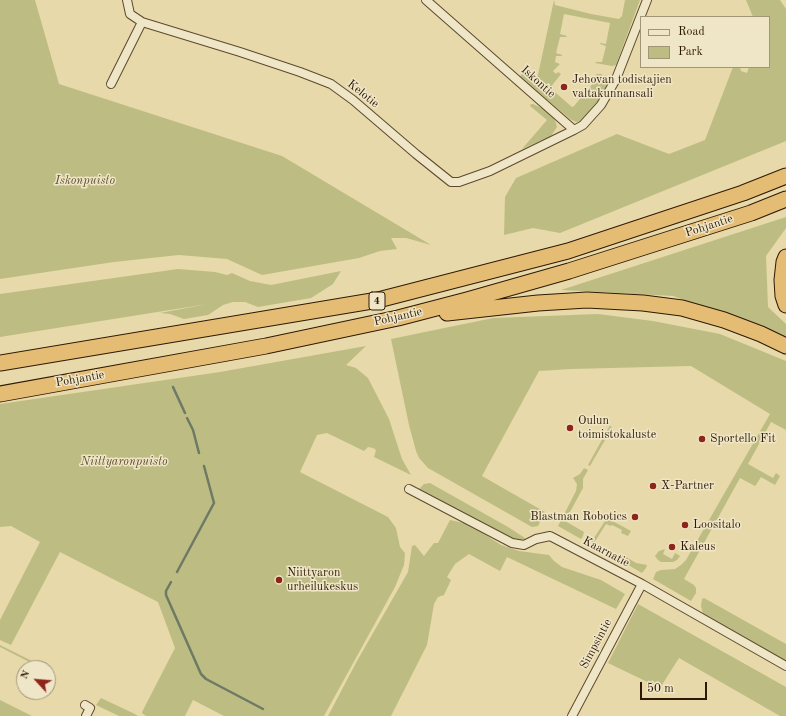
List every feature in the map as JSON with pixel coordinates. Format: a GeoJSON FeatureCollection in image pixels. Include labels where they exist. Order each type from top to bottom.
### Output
{"type":"FeatureCollection","features":[{"type":"Feature","properties":{"kind":"highway"},"geometry":{"type":"LineString","coordinates":[[743,193],[786,172]]}},
{"type":"Feature","properties":{"kind":"highway","name":"Pohjantie"},"geometry":{"type":"LineString","coordinates":[[0,363],[378,300],[568,251],[743,193],[786,176]]}},
{"type":"Feature","properties":{"kind":"highway","name":"Pohjantie"},"geometry":{"type":"LineString","coordinates":[[0,394],[266,346],[398,318],[569,272],[751,213],[786,200]]}},
{"type":"Feature","properties":{"kind":"highway"},"geometry":{"type":"LineString","coordinates":[[786,257],[782,280],[783,296],[786,305]]}},
{"type":"Feature","properties":{"kind":"highway"},"geometry":{"type":"LineString","coordinates":[[398,318],[587,300],[643,303],[682,308],[724,320],[786,346]]}},
{"type":"Feature","properties":{"kind":"street","name":"Kelotie"},"geometry":{"type":"LineString","coordinates":[[127,0],[130,14],[142,22],[240,52],[331,84],[353,100],[451,182],[459,182],[490,171],[574,130]]}},
{"type":"Feature","properties":{"kind":"street","name":"Iskontie"},"geometry":{"type":"LineString","coordinates":[[426,0],[574,130]]}},
{"type":"Feature","properties":{"kind":"street"},"geometry":{"type":"LineString","coordinates":[[641,16],[647,0]]}},
{"type":"Feature","properties":{"kind":"street"},"geometry":{"type":"LineString","coordinates":[[574,130],[584,125],[601,105],[616,78],[640,18]]}},
{"type":"Feature","properties":{"kind":"street"},"geometry":{"type":"LineString","coordinates":[[111,84],[142,22]]}},
{"type":"Feature","properties":{"kind":"street","name":"Kaarnatie"},"geometry":{"type":"LineString","coordinates":[[409,489],[512,543],[524,544],[536,539],[550,536],[642,584],[786,666]]}},
{"type":"Feature","properties":{"kind":"street","name":"Simpsintie"},"geometry":{"type":"LineString","coordinates":[[572,716],[642,584]]}},
{"type":"Feature","properties":{"kind":"street"},"geometry":{"type":"LineString","coordinates":[[85,705],[90,708],[86,716]]}},
{"type":"Feature","properties":{"kind":"green space","name":"Iskonpuisto"},"geometry":{"type":"Polygon","coordinates":[[[0,0],[35,0],[59,84],[282,156],[431,245],[406,238],[391,238],[397,249],[380,251],[359,258],[262,275],[227,259],[179,255],[114,262],[0,279],[0,0]]]}},
{"type":"Feature","properties":{"kind":"green space"},"geometry":{"type":"Polygon","coordinates":[[[554,0],[555,5],[619,19],[622,16],[625,0],[640,0],[616,65],[612,66],[595,63],[602,62],[606,46],[600,43],[606,44],[610,23],[564,14],[560,34],[567,36],[560,37],[556,53],[562,56],[556,56],[555,62],[560,64],[553,71],[556,74],[558,72],[561,74],[550,88],[572,107],[595,81],[593,78],[597,74],[602,74],[603,77],[605,75],[611,79],[599,103],[580,121],[576,122],[570,119],[520,77],[522,73],[536,84],[554,0]]]}},
{"type":"Feature","properties":{"kind":"green space"},"geometry":{"type":"Polygon","coordinates":[[[746,0],[780,0],[786,9],[786,141],[560,233],[533,228],[504,235],[505,197],[516,178],[617,134],[669,154],[705,140],[733,68],[740,68],[741,71],[747,73],[749,68],[770,68],[770,16],[753,16],[746,0]]]}},
{"type":"Feature","properties":{"kind":"green space"},"geometry":{"type":"Polygon","coordinates":[[[531,104],[548,111],[554,117],[557,127],[551,136],[522,149],[547,120],[530,106],[531,104]]]}},
{"type":"Feature","properties":{"kind":"green space"},"geometry":{"type":"Polygon","coordinates":[[[786,217],[786,228],[766,256],[768,307],[786,324],[786,337],[673,296],[561,290],[786,217]]]}},
{"type":"Feature","properties":{"kind":"green space"},"geometry":{"type":"Polygon","coordinates":[[[178,269],[215,272],[227,275],[232,273],[250,281],[271,285],[341,271],[333,284],[311,298],[258,307],[245,302],[233,302],[223,305],[208,315],[184,319],[170,314],[160,313],[208,304],[0,337],[0,294],[178,269]]]}},
{"type":"Feature","properties":{"kind":"green space"},"geometry":{"type":"Polygon","coordinates":[[[598,314],[653,321],[720,334],[786,361],[786,430],[771,422],[748,464],[773,478],[776,473],[780,476],[775,485],[761,477],[755,486],[740,478],[684,579],[696,588],[696,593],[691,601],[653,579],[656,572],[675,569],[686,560],[770,414],[691,366],[539,371],[482,476],[545,512],[538,526],[532,527],[428,468],[419,458],[416,451],[391,339],[493,318],[598,314]]]}},
{"type":"Feature","properties":{"kind":"green space","name":"Niittyaronpuisto"},"geometry":{"type":"Polygon","coordinates":[[[366,346],[346,365],[356,368],[368,378],[389,419],[402,459],[411,475],[374,457],[376,450],[373,448],[368,447],[364,451],[327,433],[317,435],[300,472],[388,517],[396,528],[400,547],[405,553],[404,565],[395,587],[324,716],[224,716],[193,700],[185,716],[146,716],[142,712],[175,648],[158,602],[60,552],[11,645],[0,640],[0,620],[40,542],[11,526],[0,527],[0,404],[220,372],[366,346]]]}},
{"type":"Feature","properties":{"kind":"green space"},"geometry":{"type":"Polygon","coordinates":[[[610,425],[612,428],[590,466],[588,465],[610,425]]]}},
{"type":"Feature","properties":{"kind":"green space"},"geometry":{"type":"Polygon","coordinates":[[[584,468],[588,470],[583,479],[583,488],[565,521],[584,532],[581,539],[558,526],[576,491],[577,484],[573,478],[580,474],[584,468]]]}},
{"type":"Feature","properties":{"kind":"green space"},"geometry":{"type":"Polygon","coordinates":[[[430,483],[508,527],[525,539],[518,541],[505,538],[419,489],[424,484],[430,483]]]}},
{"type":"Feature","properties":{"kind":"green space"},"geometry":{"type":"Polygon","coordinates":[[[607,518],[631,531],[628,536],[621,533],[622,530],[606,524],[592,545],[592,541],[607,518]]]}},
{"type":"Feature","properties":{"kind":"green space"},"geometry":{"type":"Polygon","coordinates":[[[450,520],[464,523],[475,528],[501,545],[519,551],[549,555],[562,567],[601,580],[625,594],[616,609],[507,557],[500,571],[469,554],[455,564],[447,577],[451,580],[444,595],[438,597],[434,604],[427,645],[391,716],[328,716],[357,661],[408,572],[412,546],[415,545],[424,556],[434,543],[438,543],[450,520]]]}},
{"type":"Feature","properties":{"kind":"green space"},"geometry":{"type":"Polygon","coordinates":[[[665,549],[663,554],[672,559],[675,553],[680,556],[673,562],[661,562],[655,556],[659,551],[665,549]]]}},
{"type":"Feature","properties":{"kind":"green space"},"geometry":{"type":"Polygon","coordinates":[[[621,554],[636,563],[647,565],[646,568],[642,573],[618,559],[621,554]]]}},
{"type":"Feature","properties":{"kind":"green space"},"geometry":{"type":"Polygon","coordinates":[[[704,598],[786,644],[786,662],[703,614],[701,606],[702,599],[704,598]]]}},
{"type":"Feature","properties":{"kind":"green space"},"geometry":{"type":"Polygon","coordinates":[[[638,604],[786,687],[786,716],[780,716],[679,658],[660,688],[608,663],[638,604]]]}},
{"type":"Feature","properties":{"kind":"green space"},"geometry":{"type":"Polygon","coordinates":[[[0,645],[30,660],[25,660],[0,647],[0,645]]]}},
{"type":"Feature","properties":{"kind":"green space"},"geometry":{"type":"Polygon","coordinates":[[[101,698],[138,716],[119,716],[96,705],[101,698]]]}},
{"type":"Feature","properties":{"kind":"green space"},"geometry":{"type":"Polygon","coordinates":[[[0,700],[32,716],[0,716],[0,700]]]}},
{"type":"Feature","properties":{"kind":"waterway"},"geometry":{"type":"LineString","coordinates":[[173,387],[185,413]]}},
{"type":"Feature","properties":{"kind":"waterway"},"geometry":{"type":"LineString","coordinates":[[187,418],[193,430],[199,453]]}},
{"type":"Feature","properties":{"kind":"waterway"},"geometry":{"type":"LineString","coordinates":[[177,572],[214,503],[204,466]]}},
{"type":"Feature","properties":{"kind":"waterway"},"geometry":{"type":"LineString","coordinates":[[171,582],[166,591],[166,595],[201,674],[206,679],[263,709]]}},
{"type":"Feature","properties":{"kind":"place","name":"Jehovan todistajien valtakunnansali"},"geometry":{"type":"Point","coordinates":[564,87]}},
{"type":"Feature","properties":{"kind":"place","name":"Oulun toimistokaluste"},"geometry":{"type":"Point","coordinates":[570,428]}},
{"type":"Feature","properties":{"kind":"place","name":"Sportello Fit"},"geometry":{"type":"Point","coordinates":[702,439]}},
{"type":"Feature","properties":{"kind":"place","name":"X-Partner"},"geometry":{"type":"Point","coordinates":[653,486]}},
{"type":"Feature","properties":{"kind":"place","name":"Blastman Robotics"},"geometry":{"type":"Point","coordinates":[635,517]}},
{"type":"Feature","properties":{"kind":"place","name":"Loositalo"},"geometry":{"type":"Point","coordinates":[685,525]}},
{"type":"Feature","properties":{"kind":"place","name":"Kaleus"},"geometry":{"type":"Point","coordinates":[672,547]}},
{"type":"Feature","properties":{"kind":"place","name":"Niittyaron urheilukeskus"},"geometry":{"type":"Point","coordinates":[279,580]}}]}
